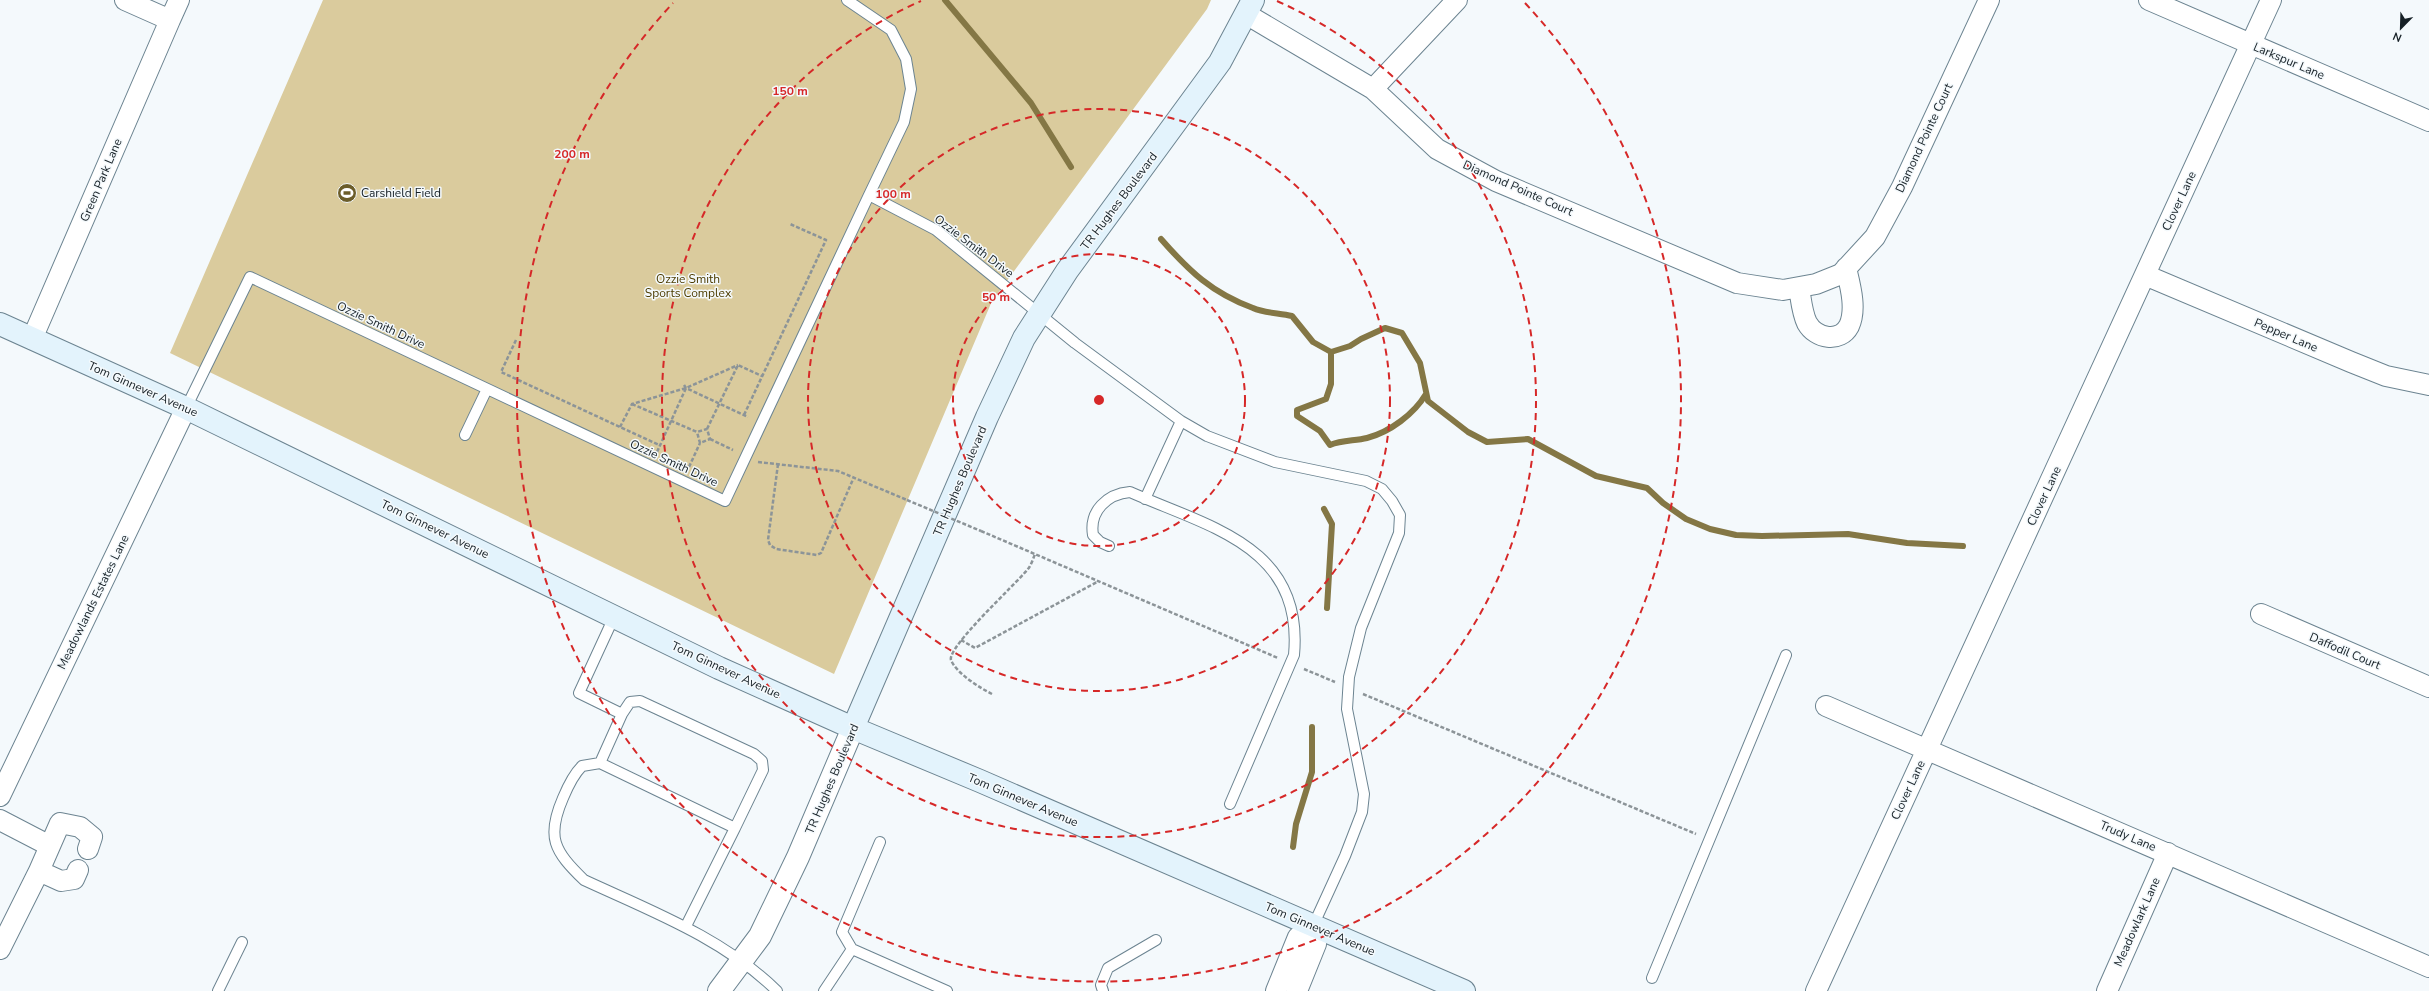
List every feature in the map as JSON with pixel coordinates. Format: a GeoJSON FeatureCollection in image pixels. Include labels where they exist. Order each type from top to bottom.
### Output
{"type":"FeatureCollection","features":[{"type":"Feature","properties":{"kind":"main road","name":"TR Hughes Boulevard"},"geometry":{"type":"LineString","coordinates":[[853,728],[992,404],[1024,338],[1067,271],[1190,106],[1220,62],[1250,7]]}},
{"type":"Feature","properties":{"kind":"main road","name":"Tom Ginnever Avenue"},"geometry":{"type":"LineString","coordinates":[[0,324],[186,408],[719,668],[853,728],[980,781],[1464,991]]}},
{"type":"Feature","properties":{"kind":"street"},"geometry":{"type":"LineString","coordinates":[[125,0],[170,20]]}},
{"type":"Feature","properties":{"kind":"street","name":"Green Park Lane"},"geometry":{"type":"LineString","coordinates":[[32,339],[179,0]]}},
{"type":"Feature","properties":{"kind":"street"},"geometry":{"type":"LineString","coordinates":[[1373,89],[1457,0]]}},
{"type":"Feature","properties":{"kind":"street","name":"Diamond Pointe Court"},"geometry":{"type":"LineString","coordinates":[[1250,7],[1373,89],[1437,149],[1496,181],[1737,283],[1783,290],[1816,284],[1841,274],[1875,237],[1902,187],[1988,0]]}},
{"type":"Feature","properties":{"kind":"street","name":"Larkspur Lane"},"geometry":{"type":"LineString","coordinates":[[2149,0],[2429,121]]}},
{"type":"Feature","properties":{"kind":"street","name":"Clover Lane"},"geometry":{"type":"LineString","coordinates":[[1816,991],[2271,0]]}},
{"type":"Feature","properties":{"kind":"street"},"geometry":{"type":"LineString","coordinates":[[1799,288],[1808,324],[1816,334],[1832,338],[1843,334],[1850,325],[1852,301],[1846,268]]}},
{"type":"Feature","properties":{"kind":"street","name":"Pepper Lane"},"geometry":{"type":"LineString","coordinates":[[2145,275],[2386,376],[2429,385]]}},
{"type":"Feature","properties":{"kind":"street","name":"Meadowlands Estates Lane"},"geometry":{"type":"LineString","coordinates":[[0,796],[186,408]]}},
{"type":"Feature","properties":{"kind":"street","name":"Daffodil Court"},"geometry":{"type":"LineString","coordinates":[[2261,614],[2429,687]]}},
{"type":"Feature","properties":{"kind":"street","name":"Trudy Lane"},"geometry":{"type":"LineString","coordinates":[[1826,706],[2429,967]]}},
{"type":"Feature","properties":{"kind":"street","name":"TR Hughes Boulevard"},"geometry":{"type":"LineString","coordinates":[[719,991],[760,936],[798,858],[853,728]]}},
{"type":"Feature","properties":{"kind":"street"},"geometry":{"type":"LineString","coordinates":[[0,820],[50,846]]}},
{"type":"Feature","properties":{"kind":"street"},"geometry":{"type":"LineString","coordinates":[[0,949],[39,871],[60,823],[80,827],[92,837],[88,849]]}},
{"type":"Feature","properties":{"kind":"street","name":"Meadowlark Lane"},"geometry":{"type":"LineString","coordinates":[[2107,991],[2168,853]]}},
{"type":"Feature","properties":{"kind":"street"},"geometry":{"type":"LineString","coordinates":[[39,871],[61,881],[74,879],[78,870]]}},
{"type":"Feature","properties":{"kind":"street"},"geometry":{"type":"LineString","coordinates":[[1276,991],[1298,937],[1314,926],[1316,944],[1297,991]]}},
{"type":"Feature","properties":{"kind":"lane"},"geometry":{"type":"LineString","coordinates":[[847,0],[891,30],[906,59],[911,89],[904,122],[869,195]]}},
{"type":"Feature","properties":{"kind":"lane","name":"Ozzie Smith Drive"},"geometry":{"type":"LineString","coordinates":[[186,408],[250,277],[725,501],[869,195],[936,230],[1081,348],[1181,421],[1208,436],[1275,462],[1366,481],[1382,489],[1392,500],[1400,515],[1399,532],[1360,628],[1349,677],[1348,709],[1364,794],[1362,812],[1347,852],[1314,926]]}},
{"type":"Feature","properties":{"kind":"lane"},"geometry":{"type":"LineString","coordinates":[[465,435],[487,389]]}},
{"type":"Feature","properties":{"kind":"lane"},"geometry":{"type":"LineString","coordinates":[[1145,499],[1181,421]]}},
{"type":"Feature","properties":{"kind":"lane"},"geometry":{"type":"LineString","coordinates":[[1109,546],[1100,542],[1093,536],[1092,526],[1100,506],[1109,497],[1118,493],[1130,492],[1221,531],[1244,543],[1276,572],[1284,589],[1292,616],[1295,641],[1294,655],[1230,804]]}},
{"type":"Feature","properties":{"kind":"lane"},"geometry":{"type":"LineString","coordinates":[[614,617],[580,693],[622,714]]}},
{"type":"Feature","properties":{"kind":"lane"},"geometry":{"type":"LineString","coordinates":[[1652,978],[1786,655]]}},
{"type":"Feature","properties":{"kind":"lane"},"geometry":{"type":"LineString","coordinates":[[600,763],[622,714],[630,702],[640,701],[754,754],[762,760],[764,770],[686,926]]}},
{"type":"Feature","properties":{"kind":"lane"},"geometry":{"type":"LineString","coordinates":[[735,828],[600,763],[582,766],[575,773],[553,826],[557,848],[584,880],[686,926],[741,961],[778,991]]}},
{"type":"Feature","properties":{"kind":"lane"},"geometry":{"type":"LineString","coordinates":[[880,842],[842,932],[852,949],[947,991]]}},
{"type":"Feature","properties":{"kind":"lane"},"geometry":{"type":"LineString","coordinates":[[1103,991],[1101,984],[1108,968],[1156,940]]}},
{"type":"Feature","properties":{"kind":"lane"},"geometry":{"type":"LineString","coordinates":[[218,991],[242,942]]}},
{"type":"Feature","properties":{"kind":"lane"},"geometry":{"type":"LineString","coordinates":[[824,991],[852,949]]}},
{"type":"Feature","properties":{"kind":"path"},"geometry":{"type":"LineString","coordinates":[[744,415],[826,240],[790,224]]}},
{"type":"Feature","properties":{"kind":"path"},"geometry":{"type":"LineString","coordinates":[[516,340],[501,372],[659,445]]}},
{"type":"Feature","properties":{"kind":"path"},"geometry":{"type":"LineString","coordinates":[[620,427],[632,404],[686,388],[738,365],[762,376]]}},
{"type":"Feature","properties":{"kind":"path"},"geometry":{"type":"LineString","coordinates":[[710,439],[707,429],[738,365]]}},
{"type":"Feature","properties":{"kind":"path"},"geometry":{"type":"LineString","coordinates":[[684,385],[686,388],[749,417],[746,424]]}},
{"type":"Feature","properties":{"kind":"path"},"geometry":{"type":"LineString","coordinates":[[662,455],[656,452],[686,388]]}},
{"type":"Feature","properties":{"kind":"path"},"geometry":{"type":"LineString","coordinates":[[632,404],[697,432],[707,429]]}},
{"type":"Feature","properties":{"kind":"path"},"geometry":{"type":"LineString","coordinates":[[689,467],[700,443],[697,432]]}},
{"type":"Feature","properties":{"kind":"path"},"geometry":{"type":"LineString","coordinates":[[700,443],[710,439],[738,452]]}},
{"type":"Feature","properties":{"kind":"path"},"geometry":{"type":"LineString","coordinates":[[731,456],[737,444]]}},
{"type":"Feature","properties":{"kind":"path"},"geometry":{"type":"LineString","coordinates":[[758,462],[838,471],[854,477],[1280,659]]}},
{"type":"Feature","properties":{"kind":"path"},"geometry":{"type":"LineString","coordinates":[[682,464],[695,469]]}},
{"type":"Feature","properties":{"kind":"path"},"geometry":{"type":"LineString","coordinates":[[778,464],[768,540],[770,546],[776,549],[817,555],[821,553],[854,477]]}},
{"type":"Feature","properties":{"kind":"path"},"geometry":{"type":"LineString","coordinates":[[992,694],[974,684],[950,659],[951,653],[961,640],[1028,570],[1035,554]]}},
{"type":"Feature","properties":{"kind":"path"},"geometry":{"type":"LineString","coordinates":[[961,640],[971,647],[980,646],[1098,582]]}},
{"type":"Feature","properties":{"kind":"path"},"geometry":{"type":"LineString","coordinates":[[1303,668],[1337,683]]}},
{"type":"Feature","properties":{"kind":"path"},"geometry":{"type":"LineString","coordinates":[[1359,692],[1709,839]]}},
{"type":"Feature","properties":{"kind":"green space","name":"Ozzie Smith Sports Complex"},"geometry":{"type":"Polygon","coordinates":[[[323,0],[1211,0],[1207,9],[992,301],[834,674],[170,353],[323,0]]]}},
{"type":"Feature","properties":{"kind":"waterway"},"geometry":{"type":"LineString","coordinates":[[945,0],[1031,103],[1071,167]]}},
{"type":"Feature","properties":{"kind":"waterway"},"geometry":{"type":"LineString","coordinates":[[1161,239],[1181,261],[1213,288],[1238,302],[1257,310],[1292,316],[1313,342],[1331,352],[1350,346],[1385,328],[1402,333],[1420,363],[1428,401],[1468,432],[1487,442],[1528,439],[1596,476],[1647,488],[1663,503],[1686,519],[1710,529],[1736,535],[1762,536],[1848,534],[1907,543],[1963,546]]}},
{"type":"Feature","properties":{"kind":"waterway"},"geometry":{"type":"LineString","coordinates":[[1331,352],[1331,384],[1326,399],[1297,410],[1297,416],[1320,431],[1330,445],[1339,442],[1367,438],[1393,427],[1408,415],[1426,394]]}},
{"type":"Feature","properties":{"kind":"waterway"},"geometry":{"type":"LineString","coordinates":[[1324,509],[1332,524],[1327,608]]}},
{"type":"Feature","properties":{"kind":"waterway"},"geometry":{"type":"LineString","coordinates":[[1293,847],[1296,824],[1312,772],[1312,727]]}},
{"type":"Feature","properties":{"kind":"place","name":"Carshield Field"},"geometry":{"type":"Point","coordinates":[347,193]}}]}
